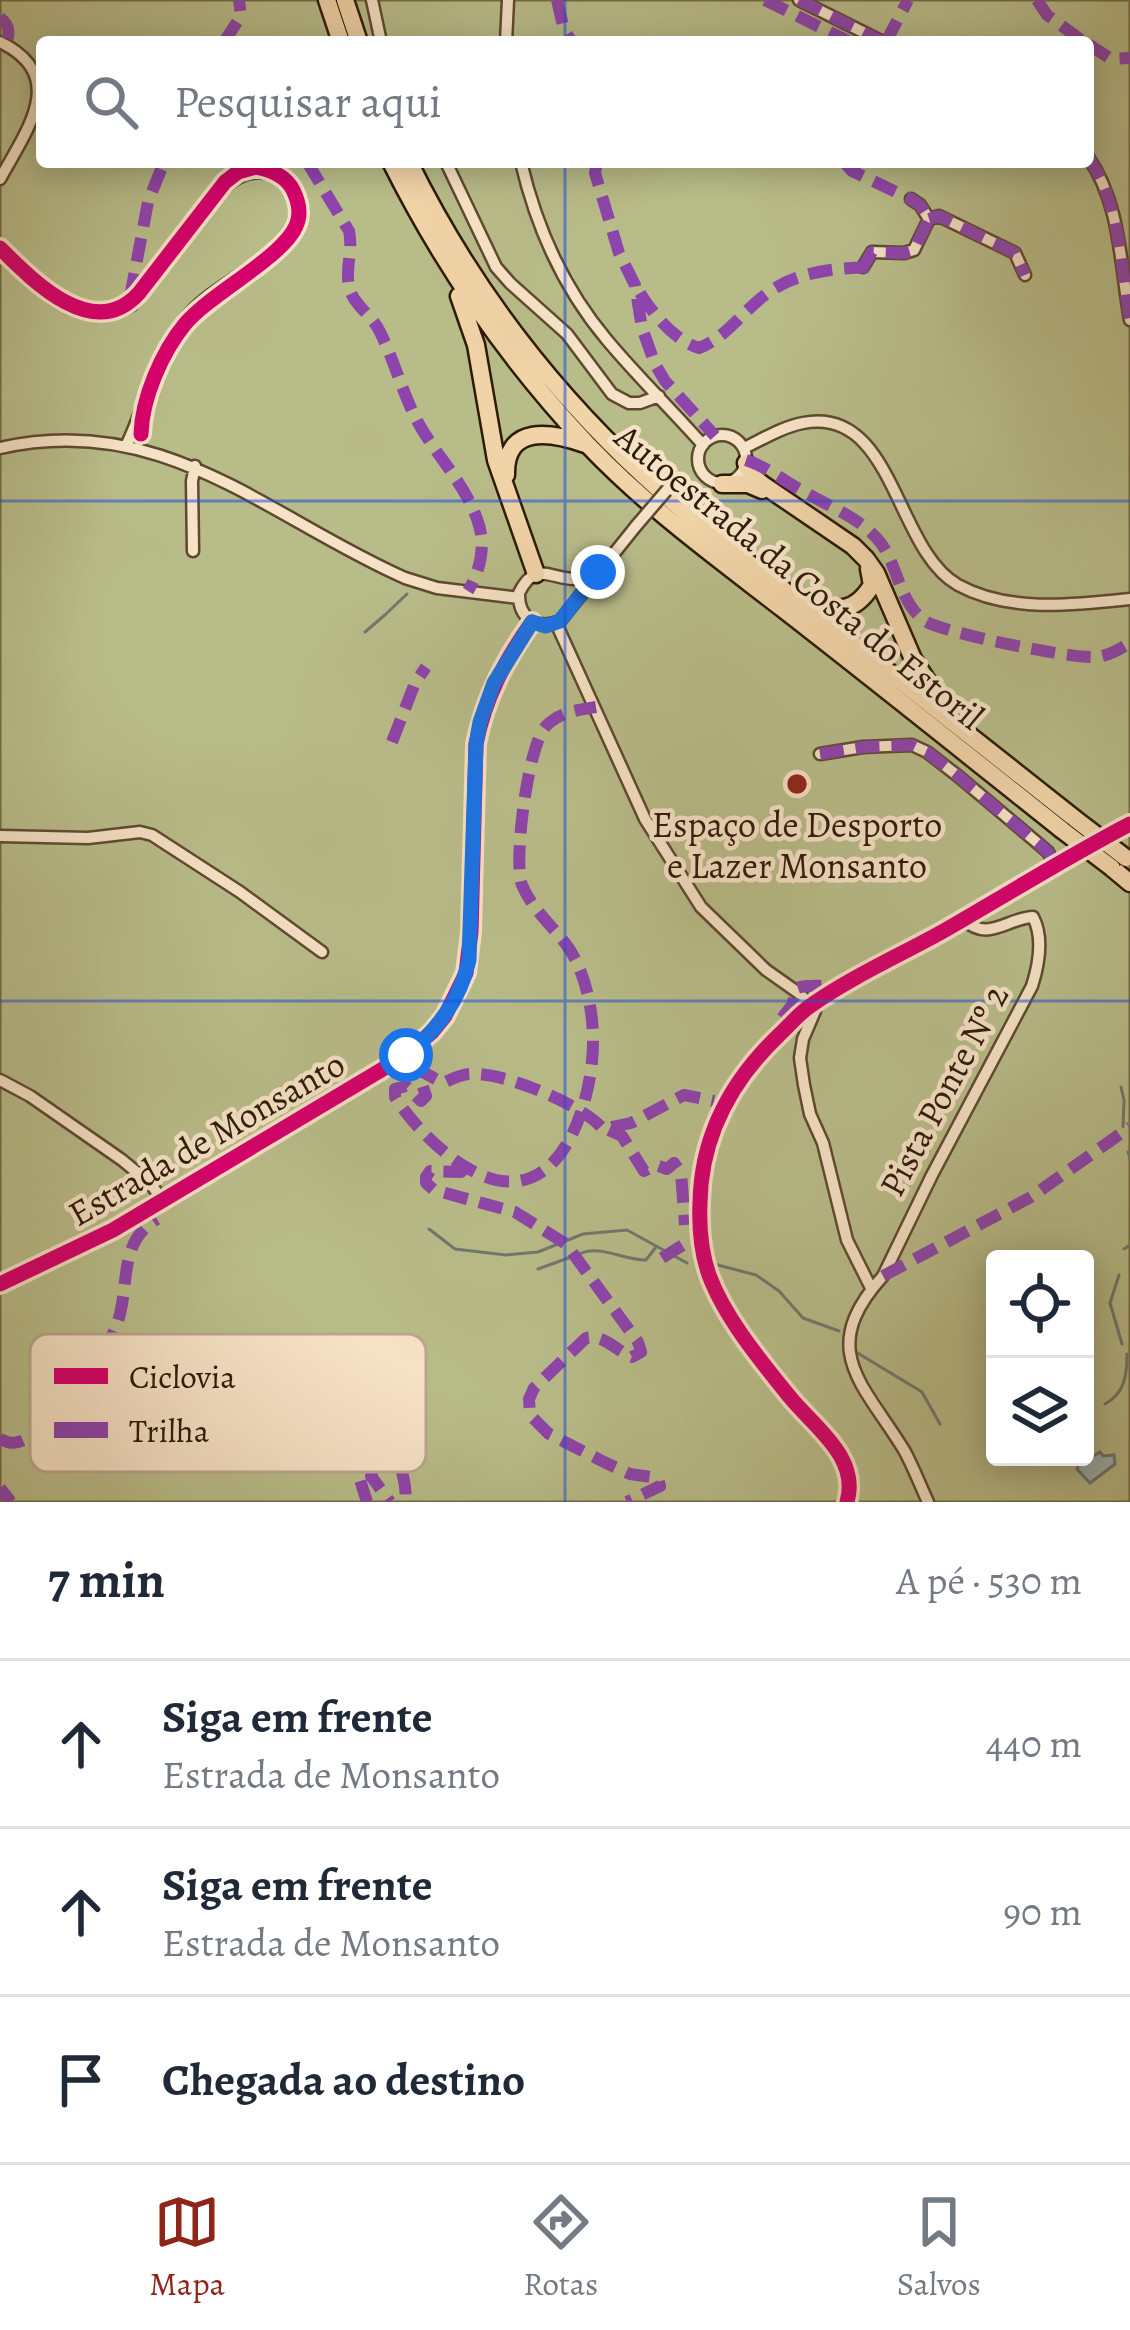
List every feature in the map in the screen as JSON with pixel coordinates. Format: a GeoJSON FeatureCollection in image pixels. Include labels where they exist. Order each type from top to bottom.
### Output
{"type":"FeatureCollection","features":[{"type":"Feature","properties":{"kind":"highway"},"geometry":{"type":"LineString","coordinates":[[327,0],[339,36]]}},
{"type":"Feature","properties":{"kind":"highway"},"geometry":{"type":"LineString","coordinates":[[345,0],[357,36]]}},
{"type":"Feature","properties":{"kind":"highway","name":"Autoestrada da Costa do Estoril"},"geometry":{"type":"LineString","coordinates":[[394,168],[442,256],[493,333],[538,390],[632,489],[704,549],[1123,863],[1130,883]]}},
{"type":"Feature","properties":{"kind":"highway","name":"Autoestrada da Costa do Estoril"},"geometry":{"type":"LineString","coordinates":[[412,168],[481,287],[601,434],[646,478],[955,724],[1068,824]]}},
{"type":"Feature","properties":{"kind":"highway"},"geometry":{"type":"LineString","coordinates":[[442,256],[476,345],[491,439],[536,574]]}},
{"type":"Feature","properties":{"kind":"highway"},"geometry":{"type":"LineString","coordinates":[[507,488],[508,458],[526,437],[556,434],[589,446]]}},
{"type":"Feature","properties":{"kind":"highway"},"geometry":{"type":"LineString","coordinates":[[745,456],[751,475],[866,559],[913,658],[955,724]]}},
{"type":"Feature","properties":{"kind":"highway"},"geometry":{"type":"LineString","coordinates":[[722,484],[761,489],[850,548],[871,572],[872,585],[853,606],[837,610],[791,595]]}},
{"type":"Feature","properties":{"kind":"street"},"geometry":{"type":"LineString","coordinates":[[372,0],[380,36]]}},
{"type":"Feature","properties":{"kind":"street"},"geometry":{"type":"LineString","coordinates":[[506,36],[508,0]]}},
{"type":"Feature","properties":{"kind":"street"},"geometry":{"type":"LineString","coordinates":[[799,0],[871,36]]}},
{"type":"Feature","properties":{"kind":"street"},"geometry":{"type":"LineString","coordinates":[[0,42],[24,56],[36,81]]}},
{"type":"Feature","properties":{"kind":"street"},"geometry":{"type":"LineString","coordinates":[[0,179],[36,108]]}},
{"type":"Feature","properties":{"kind":"street"},"geometry":{"type":"LineString","coordinates":[[1094,166],[1110,199],[1130,320]]}},
{"type":"Feature","properties":{"kind":"street"},"geometry":{"type":"LineString","coordinates":[[449,168],[496,267],[567,334],[612,394],[629,403],[659,396]]}},
{"type":"Feature","properties":{"kind":"street"},"geometry":{"type":"LineString","coordinates":[[523,168],[538,220],[579,302],[608,342],[703,445]]}},
{"type":"Feature","properties":{"kind":"street"},"geometry":{"type":"LineString","coordinates":[[0,253],[64,306],[79,314],[110,316],[132,305],[229,183],[242,174],[259,171],[281,180],[291,194],[296,209],[289,232],[194,309],[160,354],[126,446]]}},
{"type":"Feature","properties":{"kind":"street"},"geometry":{"type":"LineString","coordinates":[[911,199],[929,219]]}},
{"type":"Feature","properties":{"kind":"street"},"geometry":{"type":"LineString","coordinates":[[874,267],[863,267],[872,251],[914,250],[929,219],[939,216],[1015,253],[1025,274]]}},
{"type":"Feature","properties":{"kind":"street"},"geometry":{"type":"LineString","coordinates":[[745,456],[738,441],[724,435],[710,438],[698,456],[705,477],[722,484],[736,479],[745,456],[780,430],[801,423],[837,425],[872,450],[924,552],[955,584],[1010,601],[1045,605],[1130,599]]}},
{"type":"Feature","properties":{"kind":"street"},"geometry":{"type":"LineString","coordinates":[[0,448],[66,439],[126,446],[195,466],[405,578],[437,588],[519,598]]}},
{"type":"Feature","properties":{"kind":"street"},"geometry":{"type":"LineString","coordinates":[[598,572],[576,579],[536,574],[524,584],[519,598],[522,612],[546,626],[567,614],[678,477],[699,465]]}},
{"type":"Feature","properties":{"kind":"street"},"geometry":{"type":"LineString","coordinates":[[193,550],[195,466]]}},
{"type":"Feature","properties":{"kind":"street"},"geometry":{"type":"LineString","coordinates":[[556,575],[569,589],[567,614]]}},
{"type":"Feature","properties":{"kind":"street","name":"Estrada de Monsanto"},"geometry":{"type":"LineString","coordinates":[[0,1284],[93,1240],[406,1055],[445,1016],[469,960],[480,722],[494,683],[532,622]]}},
{"type":"Feature","properties":{"kind":"street"},"geometry":{"type":"LineString","coordinates":[[556,623],[645,819],[701,908],[815,1011],[800,1058],[804,1085],[810,1114],[824,1143],[847,1240],[872,1288],[849,1336],[849,1358],[856,1378],[906,1454],[928,1502]]}},
{"type":"Feature","properties":{"kind":"street"},"geometry":{"type":"LineString","coordinates":[[820,754],[913,745],[928,752],[1048,852],[1055,866]]}},
{"type":"Feature","properties":{"kind":"street"},"geometry":{"type":"LineString","coordinates":[[847,1502],[850,1481],[841,1454],[788,1395],[727,1311],[707,1271],[699,1221],[703,1159],[721,1110],[763,1050],[810,1006],[1128,827]]}},
{"type":"Feature","properties":{"kind":"street"},"geometry":{"type":"LineString","coordinates":[[0,836],[152,835],[322,952]]}},
{"type":"Feature","properties":{"kind":"street","name":"Pista Ponte Nº 2"},"geometry":{"type":"LineString","coordinates":[[872,1288],[883,1276],[1036,972],[1039,931],[1030,915],[994,929],[977,929],[963,919]]}},
{"type":"Feature","properties":{"kind":"street"},"geometry":{"type":"LineString","coordinates":[[0,1080],[132,1168],[152,1184],[162,1200]]}},
{"type":"Feature","properties":{"kind":"green space"},"geometry":{"type":"Polygon","coordinates":[[[0,0],[1130,0],[1130,1502],[0,1502],[0,0]]]}},
{"type":"Feature","properties":{"kind":"water"},"geometry":{"type":"Polygon","coordinates":[[[1114,1455],[1115,1464],[1090,1483],[1077,1469],[1094,1466],[1094,1456],[1114,1455]]]}},
{"type":"Feature","properties":{"kind":"waterway"},"geometry":{"type":"LineString","coordinates":[[388,612],[407,594]]}},
{"type":"Feature","properties":{"kind":"waterway"},"geometry":{"type":"LineString","coordinates":[[365,632],[386,614]]}},
{"type":"Feature","properties":{"kind":"waterway"},"geometry":{"type":"LineString","coordinates":[[1121,1087],[1123,1127]]}},
{"type":"Feature","properties":{"kind":"waterway"},"geometry":{"type":"LineString","coordinates":[[1128,1152],[1130,1158]]}},
{"type":"Feature","properties":{"kind":"waterway"},"geometry":{"type":"LineString","coordinates":[[429,1229],[455,1249],[506,1255],[538,1252],[583,1234],[627,1230],[687,1263]]}},
{"type":"Feature","properties":{"kind":"waterway"},"geometry":{"type":"LineString","coordinates":[[1124,1249],[1130,1245]]}},
{"type":"Feature","properties":{"kind":"waterway"},"geometry":{"type":"LineString","coordinates":[[579,1254],[595,1251],[646,1260],[656,1247]]}},
{"type":"Feature","properties":{"kind":"waterway"},"geometry":{"type":"LineString","coordinates":[[538,1269],[571,1257]]}},
{"type":"Feature","properties":{"kind":"waterway"},"geometry":{"type":"LineString","coordinates":[[714,1264],[756,1275],[779,1291],[803,1318],[839,1331]]}},
{"type":"Feature","properties":{"kind":"waterway"},"geometry":{"type":"LineString","coordinates":[[1119,1275],[1110,1303],[1122,1344]]}},
{"type":"Feature","properties":{"kind":"waterway"},"geometry":{"type":"LineString","coordinates":[[856,1352],[922,1392],[940,1424]]}},
{"type":"Feature","properties":{"kind":"waterway"},"geometry":{"type":"LineString","coordinates":[[1105,1404],[1123,1383],[1127,1354]]}},
{"type":"Feature","properties":{"kind":"marked path"},"geometry":{"type":"LineString","coordinates":[[228,36],[241,16],[239,0]]}},
{"type":"Feature","properties":{"kind":"marked path"},"geometry":{"type":"LineString","coordinates":[[557,0],[568,36]]}},
{"type":"Feature","properties":{"kind":"marked path"},"geometry":{"type":"LineString","coordinates":[[765,0],[838,36]]}},
{"type":"Feature","properties":{"kind":"marked path"},"geometry":{"type":"LineString","coordinates":[[799,0],[871,36]]}},
{"type":"Feature","properties":{"kind":"marked path"},"geometry":{"type":"LineString","coordinates":[[889,36],[908,0]]}},
{"type":"Feature","properties":{"kind":"marked path"},"geometry":{"type":"LineString","coordinates":[[1037,0],[1047,15],[1076,36]]}},
{"type":"Feature","properties":{"kind":"marked path"},"geometry":{"type":"LineString","coordinates":[[0,18],[8,28],[7,41]]}},
{"type":"Feature","properties":{"kind":"marked path"},"geometry":{"type":"LineString","coordinates":[[1094,48],[1111,59],[1130,58]]}},
{"type":"Feature","properties":{"kind":"marked path"},"geometry":{"type":"LineString","coordinates":[[1094,167],[1113,215],[1130,320]]}},
{"type":"Feature","properties":{"kind":"marked path"},"geometry":{"type":"LineString","coordinates":[[130,297],[148,202],[162,168]]}},
{"type":"Feature","properties":{"kind":"marked path"},"geometry":{"type":"LineString","coordinates":[[311,168],[349,231],[352,295],[377,327],[414,415],[476,515],[481,554],[468,591]]}},
{"type":"Feature","properties":{"kind":"marked path"},"geometry":{"type":"LineString","coordinates":[[596,168],[619,253],[635,285],[642,328],[655,364],[715,436]]}},
{"type":"Feature","properties":{"kind":"marked path"},"geometry":{"type":"LineString","coordinates":[[849,168],[911,199],[929,219],[914,250],[872,252],[863,267]]}},
{"type":"Feature","properties":{"kind":"marked path"},"geometry":{"type":"LineString","coordinates":[[929,219],[939,216],[1015,253],[1025,275]]}},
{"type":"Feature","properties":{"kind":"marked path"},"geometry":{"type":"LineString","coordinates":[[640,293],[673,333],[699,348],[777,287],[831,270],[874,267]]}},
{"type":"Feature","properties":{"kind":"marked path"},"geometry":{"type":"LineString","coordinates":[[746,460],[844,513],[872,534],[886,551],[910,604],[925,621],[981,638],[1083,657],[1105,655],[1130,643]]}},
{"type":"Feature","properties":{"kind":"marked path"},"geometry":{"type":"LineString","coordinates":[[392,742],[426,667]]}},
{"type":"Feature","properties":{"kind":"marked path"},"geometry":{"type":"LineString","coordinates":[[403,1057],[426,1096],[421,1101],[406,1086],[395,1089],[395,1097],[417,1126],[465,1167],[501,1181],[518,1181],[537,1175],[566,1145],[589,1080],[591,1014],[572,953],[522,885],[521,829],[539,737],[551,721],[596,707]]}},
{"type":"Feature","properties":{"kind":"marked path"},"geometry":{"type":"LineString","coordinates":[[820,754],[912,745],[927,752],[1048,852],[1055,866]]}},
{"type":"Feature","properties":{"kind":"marked path"},"geometry":{"type":"LineString","coordinates":[[782,1018],[793,1004],[795,989],[833,984]]}},
{"type":"Feature","properties":{"kind":"marked path"},"geometry":{"type":"LineString","coordinates":[[414,1071],[443,1083],[471,1074],[522,1084],[579,1110],[603,1129],[631,1123],[684,1095],[714,1101]]}},
{"type":"Feature","properties":{"kind":"marked path"},"geometry":{"type":"LineString","coordinates":[[883,1276],[1031,1197],[1130,1127]]}},
{"type":"Feature","properties":{"kind":"marked path"},"geometry":{"type":"LineString","coordinates":[[609,1130],[622,1136],[644,1171],[656,1165],[667,1169],[674,1163],[681,1173],[685,1225]]}},
{"type":"Feature","properties":{"kind":"marked path"},"geometry":{"type":"LineString","coordinates":[[465,1167],[461,1172],[430,1171],[426,1183],[434,1190],[515,1212],[566,1244],[638,1342],[641,1352],[632,1357],[604,1340],[586,1338],[534,1388],[529,1399],[530,1415],[549,1434],[630,1474],[658,1478],[660,1486],[627,1502]]}},
{"type":"Feature","properties":{"kind":"marked path"},"geometry":{"type":"LineString","coordinates":[[112,1334],[135,1241],[157,1219]]}},
{"type":"Feature","properties":{"kind":"marked path"},"geometry":{"type":"LineString","coordinates":[[662,1258],[691,1240]]}},
{"type":"Feature","properties":{"kind":"marked path"},"geometry":{"type":"LineString","coordinates":[[0,1439],[13,1443],[30,1437]]}},
{"type":"Feature","properties":{"kind":"marked path"},"geometry":{"type":"LineString","coordinates":[[358,1472],[367,1502]]}},
{"type":"Feature","properties":{"kind":"marked path"},"geometry":{"type":"LineString","coordinates":[[372,1472],[390,1502]]}},
{"type":"Feature","properties":{"kind":"marked path"},"geometry":{"type":"LineString","coordinates":[[402,1472],[405,1502]]}},
{"type":"Feature","properties":{"kind":"marked path"},"geometry":{"type":"LineString","coordinates":[[0,1488],[11,1502]]}},
{"type":"Feature","properties":{"kind":"cycle path"},"geometry":{"type":"LineString","coordinates":[[0,248],[65,302],[103,312],[122,307],[139,293],[225,182],[252,168]]}},
{"type":"Feature","properties":{"kind":"cycle path"},"geometry":{"type":"LineString","coordinates":[[141,434],[149,391],[185,324],[277,250],[296,226],[299,208],[290,185],[262,168]]}},
{"type":"Feature","properties":{"kind":"cycle path"},"geometry":{"type":"LineString","coordinates":[[0,1284],[113,1230],[403,1057],[445,1016],[466,973],[471,932],[476,744],[497,680],[532,622]]}},
{"type":"Feature","properties":{"kind":"cycle path"},"geometry":{"type":"LineString","coordinates":[[847,1502],[849,1486],[841,1457],[744,1338],[709,1275],[700,1203],[713,1132],[747,1071],[808,1007],[1130,824]]}},
{"type":"Feature","properties":{"kind":"place","name":"Espaço de Desporto e Lazer Monsanto"},"geometry":{"type":"Point","coordinates":[797,784]}},
{"type":"Feature","properties":{"kind":"route"},"geometry":{"type":"LineString","coordinates":[[406,1055],[445,1016],[469,960],[476,744],[487,700],[532,622],[546,626],[564,618],[598,572]]}}]}
